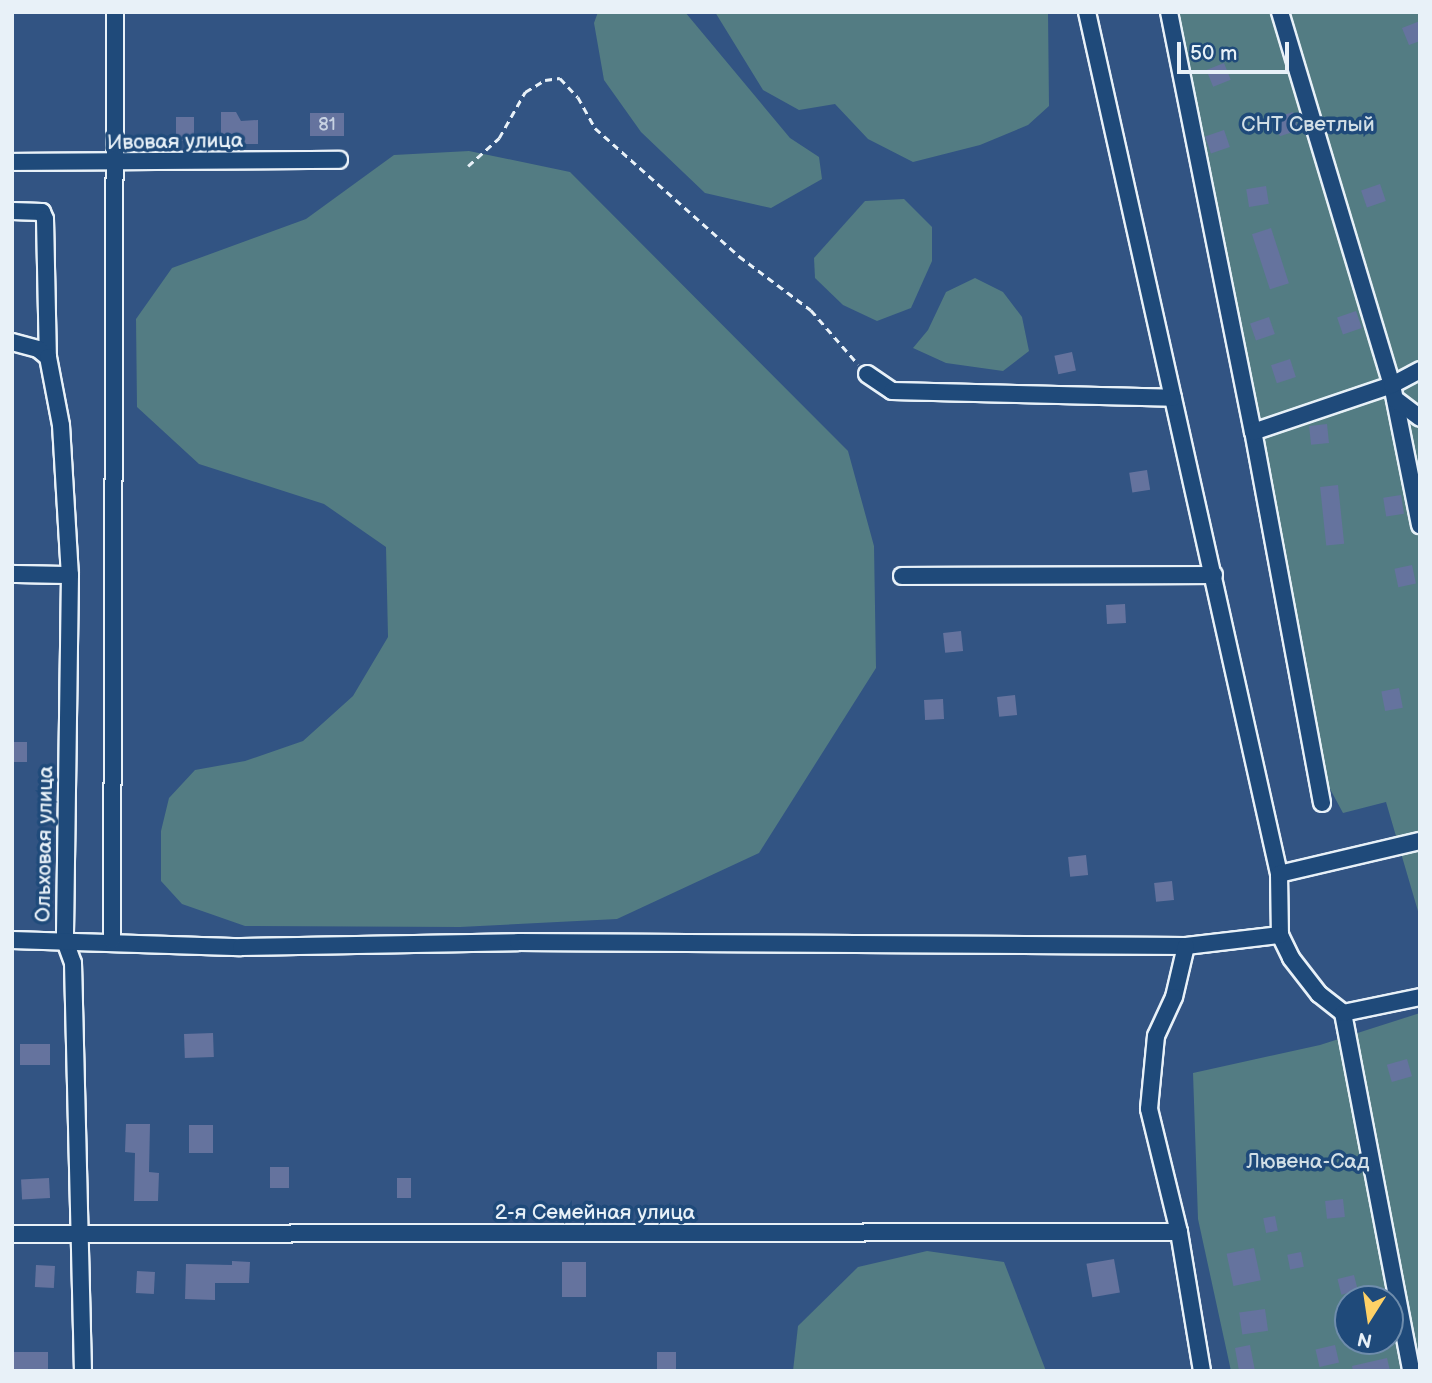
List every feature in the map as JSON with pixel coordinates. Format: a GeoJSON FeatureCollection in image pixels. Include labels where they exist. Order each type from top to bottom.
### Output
{"type":"FeatureCollection","features":[{"type":"Feature","properties":{"kind":"street"},"geometry":{"type":"LineString","coordinates":[[112,940],[111,164],[115,12]]}},
{"type":"Feature","properties":{"kind":"street"},"geometry":{"type":"LineString","coordinates":[[1087,12],[1279,874],[1280,935],[1291,958],[1320,994],[1343,1013],[1411,1371]]}},
{"type":"Feature","properties":{"kind":"street"},"geometry":{"type":"LineString","coordinates":[[1169,12],[1253,432],[1322,803]]}},
{"type":"Feature","properties":{"kind":"street"},"geometry":{"type":"LineString","coordinates":[[1280,12],[1394,392],[1420,524]]}},
{"type":"Feature","properties":{"kind":"street","name":"Ивовая улица"},"geometry":{"type":"LineString","coordinates":[[12,162],[111,164],[339,160]]}},
{"type":"Feature","properties":{"kind":"street","name":"Ольховая улица"},"geometry":{"type":"LineString","coordinates":[[12,211],[42,212],[49,235],[48,357],[61,425],[70,575],[65,941],[73,963],[77,1235],[83,1371]]}},
{"type":"Feature","properties":{"kind":"street"},"geometry":{"type":"LineString","coordinates":[[12,342],[38,349],[48,357]]}},
{"type":"Feature","properties":{"kind":"street"},"geometry":{"type":"LineString","coordinates":[[1253,432],[1394,392],[1420,370]]}},
{"type":"Feature","properties":{"kind":"street"},"geometry":{"type":"LineString","coordinates":[[867,374],[892,391],[1173,398]]}},
{"type":"Feature","properties":{"kind":"street"},"geometry":{"type":"LineString","coordinates":[[1394,392],[1420,418]]}},
{"type":"Feature","properties":{"kind":"street"},"geometry":{"type":"LineString","coordinates":[[12,574],[70,575]]}},
{"type":"Feature","properties":{"kind":"street"},"geometry":{"type":"LineString","coordinates":[[902,576],[1214,575]]}},
{"type":"Feature","properties":{"kind":"street"},"geometry":{"type":"LineString","coordinates":[[1279,874],[1420,841]]}},
{"type":"Feature","properties":{"kind":"street"},"geometry":{"type":"LineString","coordinates":[[12,940],[112,940],[241,947],[518,942],[1186,946],[1280,935]]}},
{"type":"Feature","properties":{"kind":"street"},"geometry":{"type":"LineString","coordinates":[[1186,946],[1174,997],[1156,1036],[1149,1109],[1178,1232],[1202,1371]]}},
{"type":"Feature","properties":{"kind":"street"},"geometry":{"type":"LineString","coordinates":[[1343,1013],[1420,997]]}},
{"type":"Feature","properties":{"kind":"street","name":"2-я Семейная улица"},"geometry":{"type":"LineString","coordinates":[[12,1234],[1178,1232]]}},
{"type":"Feature","properties":{"kind":"path"},"geometry":{"type":"LineString","coordinates":[[468,166],[499,138],[525,92],[545,80],[560,78],[578,97],[594,128],[739,256],[811,310],[867,374]]}},
{"type":"Feature","properties":{"kind":"green space"},"geometry":{"type":"Polygon","coordinates":[[[598,12],[685,12],[790,138],[819,157],[822,179],[771,208],[705,193],[641,132],[604,80],[594,23],[598,12]]]}},
{"type":"Feature","properties":{"kind":"green space"},"geometry":{"type":"Polygon","coordinates":[[[715,12],[1048,12],[1049,106],[1028,125],[980,145],[913,162],[868,139],[835,104],[799,110],[763,90],[715,12]]]}},
{"type":"Feature","properties":{"kind":"green space","name":"СНТ Светлый"},"geometry":{"type":"Polygon","coordinates":[[[1170,12],[1420,12],[1420,918],[1386,802],[1343,813],[1329,787],[1170,12]]]}},
{"type":"Feature","properties":{"kind":"green space"},"geometry":{"type":"Polygon","coordinates":[[[469,151],[570,172],[848,451],[874,546],[876,668],[759,853],[617,919],[460,927],[245,926],[182,904],[161,881],[161,831],[169,798],[195,770],[245,761],[303,741],[353,696],[388,637],[386,547],[324,504],[199,464],[137,407],[136,319],[172,268],[306,219],[394,155],[469,151]]]}},
{"type":"Feature","properties":{"kind":"green space"},"geometry":{"type":"Polygon","coordinates":[[[904,199],[932,227],[932,261],[911,308],[877,321],[843,305],[815,278],[814,258],[865,201],[904,199]]]}},
{"type":"Feature","properties":{"kind":"green space"},"geometry":{"type":"Polygon","coordinates":[[[975,278],[1003,292],[1022,317],[1029,351],[1003,371],[946,363],[913,348],[928,330],[946,292],[975,278]]]}},
{"type":"Feature","properties":{"kind":"green space","name":"Лювена-Сад"},"geometry":{"type":"Polygon","coordinates":[[[1420,1013],[1420,1371],[1231,1371],[1198,1219],[1193,1073],[1320,1045],[1420,1013]]]}},
{"type":"Feature","properties":{"kind":"green space"},"geometry":{"type":"Polygon","coordinates":[[[927,1251],[1004,1262],[1046,1371],[793,1371],[798,1326],[858,1267],[927,1251]]]}},
{"type":"Feature","properties":{"kind":"building"},"geometry":{"type":"Polygon","coordinates":[[[1420,21],[1420,41],[1409,45],[1402,28],[1420,21]]]}},
{"type":"Feature","properties":{"kind":"building"},"geometry":{"type":"Polygon","coordinates":[[[1224,63],[1231,80],[1213,87],[1206,70],[1224,63]]]}},
{"type":"Feature","properties":{"kind":"building"},"geometry":{"type":"Polygon","coordinates":[[[221,112],[236,112],[241,121],[258,120],[258,144],[221,144],[221,112]]]}},
{"type":"Feature","properties":{"kind":"building"},"geometry":{"type":"Polygon","coordinates":[[[1293,112],[1299,130],[1280,136],[1274,118],[1293,112]]]}},
{"type":"Feature","properties":{"kind":"building"},"geometry":{"type":"Polygon","coordinates":[[[310,113],[344,113],[344,136],[310,136],[310,113]]]}},
{"type":"Feature","properties":{"kind":"building"},"geometry":{"type":"Polygon","coordinates":[[[176,117],[194,117],[194,141],[176,141],[176,117]]]}},
{"type":"Feature","properties":{"kind":"building"},"geometry":{"type":"Polygon","coordinates":[[[1224,130],[1230,147],[1211,154],[1205,137],[1224,130]]]}},
{"type":"Feature","properties":{"kind":"building"},"geometry":{"type":"Polygon","coordinates":[[[1380,184],[1386,201],[1367,208],[1361,191],[1380,184]]]}},
{"type":"Feature","properties":{"kind":"building"},"geometry":{"type":"Polygon","coordinates":[[[1266,186],[1269,204],[1249,207],[1246,189],[1266,186]]]}},
{"type":"Feature","properties":{"kind":"building"},"geometry":{"type":"Polygon","coordinates":[[[1271,228],[1289,283],[1270,289],[1252,234],[1271,228]]]}},
{"type":"Feature","properties":{"kind":"building"},"geometry":{"type":"Polygon","coordinates":[[[1356,311],[1362,328],[1343,335],[1337,318],[1356,311]]]}},
{"type":"Feature","properties":{"kind":"building"},"geometry":{"type":"Polygon","coordinates":[[[1269,317],[1275,334],[1256,341],[1250,324],[1269,317]]]}},
{"type":"Feature","properties":{"kind":"building"},"geometry":{"type":"Polygon","coordinates":[[[1072,352],[1076,371],[1058,374],[1054,356],[1072,352]]]}},
{"type":"Feature","properties":{"kind":"building"},"geometry":{"type":"Polygon","coordinates":[[[1290,359],[1296,377],[1277,383],[1271,365],[1290,359]]]}},
{"type":"Feature","properties":{"kind":"building"},"geometry":{"type":"Polygon","coordinates":[[[1327,424],[1329,443],[1311,445],[1309,426],[1327,424]]]}},
{"type":"Feature","properties":{"kind":"building"},"geometry":{"type":"Polygon","coordinates":[[[1147,470],[1150,490],[1132,493],[1129,473],[1147,470]]]}},
{"type":"Feature","properties":{"kind":"building"},"geometry":{"type":"Polygon","coordinates":[[[1338,485],[1344,544],[1326,546],[1320,487],[1338,485]]]}},
{"type":"Feature","properties":{"kind":"building"},"geometry":{"type":"Polygon","coordinates":[[[1401,495],[1404,514],[1386,517],[1383,498],[1401,495]]]}},
{"type":"Feature","properties":{"kind":"building"},"geometry":{"type":"Polygon","coordinates":[[[1412,565],[1416,584],[1398,587],[1394,569],[1412,565]]]}},
{"type":"Feature","properties":{"kind":"building"},"geometry":{"type":"Polygon","coordinates":[[[1125,604],[1126,623],[1107,624],[1106,605],[1125,604]]]}},
{"type":"Feature","properties":{"kind":"building"},"geometry":{"type":"Polygon","coordinates":[[[961,631],[963,651],[945,653],[943,633],[961,631]]]}},
{"type":"Feature","properties":{"kind":"building"},"geometry":{"type":"Polygon","coordinates":[[[1399,688],[1403,708],[1385,711],[1381,691],[1399,688]]]}},
{"type":"Feature","properties":{"kind":"building"},"geometry":{"type":"Polygon","coordinates":[[[1015,695],[1017,715],[999,717],[997,697],[1015,695]]]}},
{"type":"Feature","properties":{"kind":"building"},"geometry":{"type":"Polygon","coordinates":[[[943,699],[944,719],[925,720],[924,700],[943,699]]]}},
{"type":"Feature","properties":{"kind":"building"},"geometry":{"type":"Polygon","coordinates":[[[12,742],[27,742],[27,762],[12,762],[12,742]]]}},
{"type":"Feature","properties":{"kind":"building"},"geometry":{"type":"Polygon","coordinates":[[[1086,855],[1088,875],[1070,877],[1068,857],[1086,855]]]}},
{"type":"Feature","properties":{"kind":"building"},"geometry":{"type":"Polygon","coordinates":[[[1172,881],[1174,900],[1156,902],[1154,883],[1172,881]]]}},
{"type":"Feature","properties":{"kind":"building"},"geometry":{"type":"Polygon","coordinates":[[[213,1033],[214,1057],[185,1058],[184,1034],[213,1033]]]}},
{"type":"Feature","properties":{"kind":"building"},"geometry":{"type":"Polygon","coordinates":[[[20,1044],[50,1044],[50,1065],[20,1065],[20,1044]]]}},
{"type":"Feature","properties":{"kind":"building"},"geometry":{"type":"Polygon","coordinates":[[[1407,1059],[1412,1076],[1392,1082],[1387,1065],[1407,1059]]]}},
{"type":"Feature","properties":{"kind":"building"},"geometry":{"type":"Polygon","coordinates":[[[126,1124],[150,1124],[149,1172],[159,1173],[158,1201],[134,1201],[135,1153],[125,1152],[126,1124]]]}},
{"type":"Feature","properties":{"kind":"building"},"geometry":{"type":"Polygon","coordinates":[[[189,1125],[213,1125],[213,1153],[189,1153],[189,1125]]]}},
{"type":"Feature","properties":{"kind":"building"},"geometry":{"type":"Polygon","coordinates":[[[270,1167],[289,1167],[289,1188],[270,1188],[270,1167]]]}},
{"type":"Feature","properties":{"kind":"building"},"geometry":{"type":"Polygon","coordinates":[[[49,1178],[50,1198],[22,1199],[21,1179],[49,1178]]]}},
{"type":"Feature","properties":{"kind":"building"},"geometry":{"type":"Polygon","coordinates":[[[397,1178],[411,1178],[411,1198],[397,1198],[397,1178]]]}},
{"type":"Feature","properties":{"kind":"building"},"geometry":{"type":"Polygon","coordinates":[[[1343,1199],[1345,1217],[1327,1219],[1325,1201],[1343,1199]]]}},
{"type":"Feature","properties":{"kind":"building"},"geometry":{"type":"Polygon","coordinates":[[[1275,1216],[1278,1231],[1266,1233],[1263,1218],[1275,1216]]]}},
{"type":"Feature","properties":{"kind":"building"},"geometry":{"type":"Polygon","coordinates":[[[1254,1248],[1261,1280],[1233,1286],[1227,1254],[1254,1248]]]}},
{"type":"Feature","properties":{"kind":"building"},"geometry":{"type":"Polygon","coordinates":[[[1301,1252],[1304,1267],[1290,1269],[1287,1255],[1301,1252]]]}},
{"type":"Feature","properties":{"kind":"building"},"geometry":{"type":"Polygon","coordinates":[[[1114,1259],[1120,1292],[1092,1297],[1086,1264],[1114,1259]]]}},
{"type":"Feature","properties":{"kind":"building"},"geometry":{"type":"Polygon","coordinates":[[[232,1261],[250,1262],[249,1283],[215,1283],[215,1300],[185,1299],[186,1264],[232,1265],[232,1261]]]}},
{"type":"Feature","properties":{"kind":"building"},"geometry":{"type":"Polygon","coordinates":[[[562,1262],[586,1262],[586,1297],[562,1297],[562,1262]]]}},
{"type":"Feature","properties":{"kind":"building"},"geometry":{"type":"Polygon","coordinates":[[[36,1265],[55,1266],[54,1288],[35,1287],[36,1265]]]}},
{"type":"Feature","properties":{"kind":"building"},"geometry":{"type":"Polygon","coordinates":[[[137,1271],[155,1272],[154,1294],[136,1293],[137,1271]]]}},
{"type":"Feature","properties":{"kind":"building"},"geometry":{"type":"Polygon","coordinates":[[[1354,1275],[1356,1285],[1339,1285],[1338,1279],[1354,1275]]]}},
{"type":"Feature","properties":{"kind":"building"},"geometry":{"type":"Polygon","coordinates":[[[1265,1309],[1268,1331],[1242,1334],[1239,1313],[1265,1309]]]}},
{"type":"Feature","properties":{"kind":"building"},"geometry":{"type":"Polygon","coordinates":[[[1250,1345],[1255,1371],[1239,1371],[1235,1348],[1250,1345]]]}},
{"type":"Feature","properties":{"kind":"building"},"geometry":{"type":"Polygon","coordinates":[[[1334,1345],[1334,1355],[1337,1355],[1339,1363],[1320,1367],[1316,1349],[1334,1345]]]}},
{"type":"Feature","properties":{"kind":"building"},"geometry":{"type":"Polygon","coordinates":[[[13,1352],[48,1352],[48,1371],[13,1371],[13,1352]]]}},
{"type":"Feature","properties":{"kind":"building"},"geometry":{"type":"Polygon","coordinates":[[[657,1352],[676,1352],[676,1371],[657,1371],[657,1352]]]}},
{"type":"Feature","properties":{"kind":"building"},"geometry":{"type":"Polygon","coordinates":[[[1387,1358],[1390,1371],[1353,1371],[1352,1366],[1387,1358]]]}}]}
